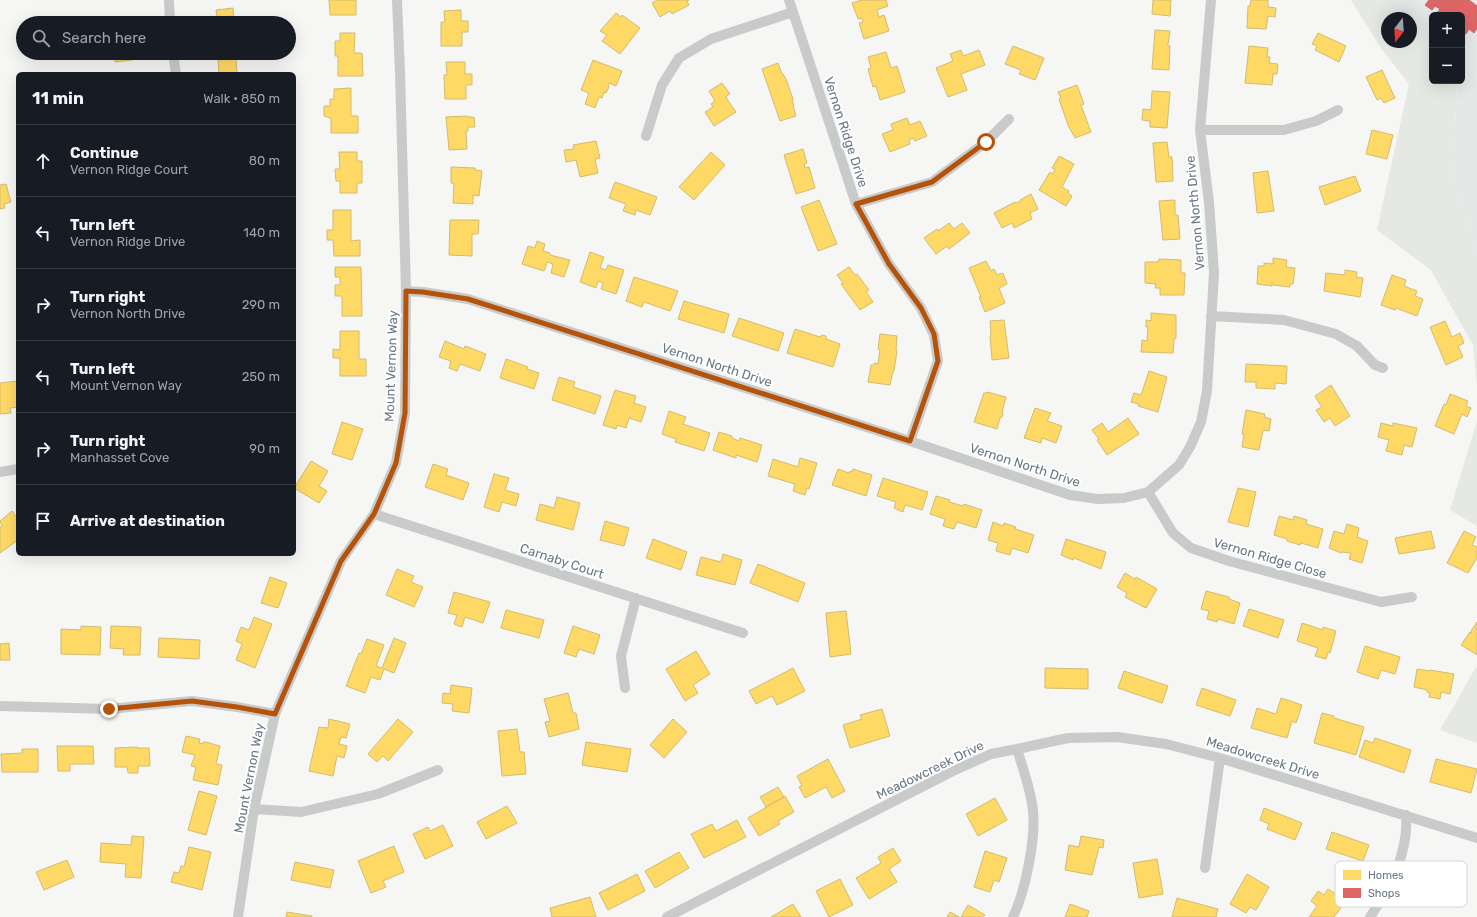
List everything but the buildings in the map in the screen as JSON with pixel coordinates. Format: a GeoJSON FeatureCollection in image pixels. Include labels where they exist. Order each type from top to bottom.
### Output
{"type":"FeatureCollection","features":[{"type":"Feature","properties":{"kind":"street"},"geometry":{"type":"LineString","coordinates":[[170,0],[170,16]]}},
{"type":"Feature","properties":{"kind":"street","name":"Mount Vernon Way"},"geometry":{"type":"LineString","coordinates":[[238,917],[254,809],[275,714],[341,561],[374,514],[396,463],[405,413],[406,291],[397,0]]}},
{"type":"Feature","properties":{"kind":"street","name":"Vernon Ridge Drive"},"geometry":{"type":"LineString","coordinates":[[789,0],[856,204],[889,264],[921,308],[934,334],[938,361],[910,441]]}},
{"type":"Feature","properties":{"kind":"street","name":"Vernon North Drive"},"geometry":{"type":"LineString","coordinates":[[406,291],[468,299],[910,441],[1070,495],[1098,499],[1124,498],[1148,492],[1179,465],[1190,447],[1201,422],[1207,391],[1214,273],[1200,130],[1211,0]]}},
{"type":"Feature","properties":{"kind":"street"},"geometry":{"type":"LineString","coordinates":[[646,136],[662,85],[679,58],[711,39],[792,12]]}},
{"type":"Feature","properties":{"kind":"street"},"geometry":{"type":"LineString","coordinates":[[174,60],[176,72]]}},
{"type":"Feature","properties":{"kind":"street"},"geometry":{"type":"LineString","coordinates":[[1200,130],[1284,130],[1316,121],[1338,110]]}},
{"type":"Feature","properties":{"kind":"street"},"geometry":{"type":"LineString","coordinates":[[856,204],[932,182],[986,142],[1008,118]]}},
{"type":"Feature","properties":{"kind":"street"},"geometry":{"type":"LineString","coordinates":[[1211,316],[1284,320],[1336,334],[1357,346],[1375,365],[1383,368]]}},
{"type":"Feature","properties":{"kind":"street"},"geometry":{"type":"LineString","coordinates":[[0,472],[16,469]]}},
{"type":"Feature","properties":{"kind":"street","name":"Vernon Ridge Close"},"geometry":{"type":"LineString","coordinates":[[1148,492],[1173,533],[1191,548],[1381,602],[1412,597]]}},
{"type":"Feature","properties":{"kind":"street","name":"Carnaby Court"},"geometry":{"type":"LineString","coordinates":[[374,514],[743,633]]}},
{"type":"Feature","properties":{"kind":"street"},"geometry":{"type":"LineString","coordinates":[[625,688],[621,656],[636,598]]}},
{"type":"Feature","properties":{"kind":"street"},"geometry":{"type":"LineString","coordinates":[[0,706],[109,709],[192,701],[275,714]]}},
{"type":"Feature","properties":{"kind":"street","name":"Meadowcreek Drive"},"geometry":{"type":"LineString","coordinates":[[667,917],[953,771],[991,754],[1068,738],[1117,737],[1166,744],[1220,758],[1477,838]]}},
{"type":"Feature","properties":{"kind":"street"},"geometry":{"type":"LineString","coordinates":[[1013,917],[1020,903],[1027,869],[1032,839],[1033,813],[1030,791],[1017,749]]}},
{"type":"Feature","properties":{"kind":"street"},"geometry":{"type":"LineString","coordinates":[[1205,868],[1220,758]]}},
{"type":"Feature","properties":{"kind":"street"},"geometry":{"type":"LineString","coordinates":[[254,809],[301,812],[378,794],[438,770]]}},
{"type":"Feature","properties":{"kind":"street"},"geometry":{"type":"LineString","coordinates":[[1400,861],[1407,826],[1406,815]]}},
{"type":"Feature","properties":{"kind":"street"},"geometry":{"type":"LineString","coordinates":[[1370,917],[1377,907]]}},
{"type":"Feature","properties":{"kind":"shaded area"},"geometry":{"type":"Polygon","coordinates":[[[1351,0],[1386,0],[1393,12],[1381,12],[1381,48],[1351,0]]]}},
{"type":"Feature","properties":{"kind":"shaded area"},"geometry":{"type":"Polygon","coordinates":[[[1386,0],[1477,0],[1477,253],[1453,178],[1457,84],[1465,84],[1465,12],[1429,12],[1429,42],[1417,32],[1417,12],[1393,12],[1386,0]]]}},
{"type":"Feature","properties":{"kind":"shaded area"},"geometry":{"type":"Polygon","coordinates":[[[1417,32],[1429,42],[1429,84],[1457,84],[1453,178],[1477,253],[1477,385],[1473,345],[1431,270],[1377,230],[1409,84],[1381,48],[1417,48],[1417,32]]]}},
{"type":"Feature","properties":{"kind":"shaded area"},"geometry":{"type":"Polygon","coordinates":[[[1477,421],[1477,526],[1450,510],[1477,421]]]}},
{"type":"Feature","properties":{"kind":"shaded area"},"geometry":{"type":"Polygon","coordinates":[[[1476,667],[1477,668],[1477,743],[1440,730],[1476,667]]]}},
{"type":"Feature","properties":{"kind":"route"},"geometry":{"type":"LineString","coordinates":[[109,709],[192,701],[275,714],[341,561],[374,514],[396,463],[405,413],[406,291],[468,299],[910,441],[938,361],[934,334],[921,308],[889,264],[856,204],[932,182],[986,142]]}}]}
